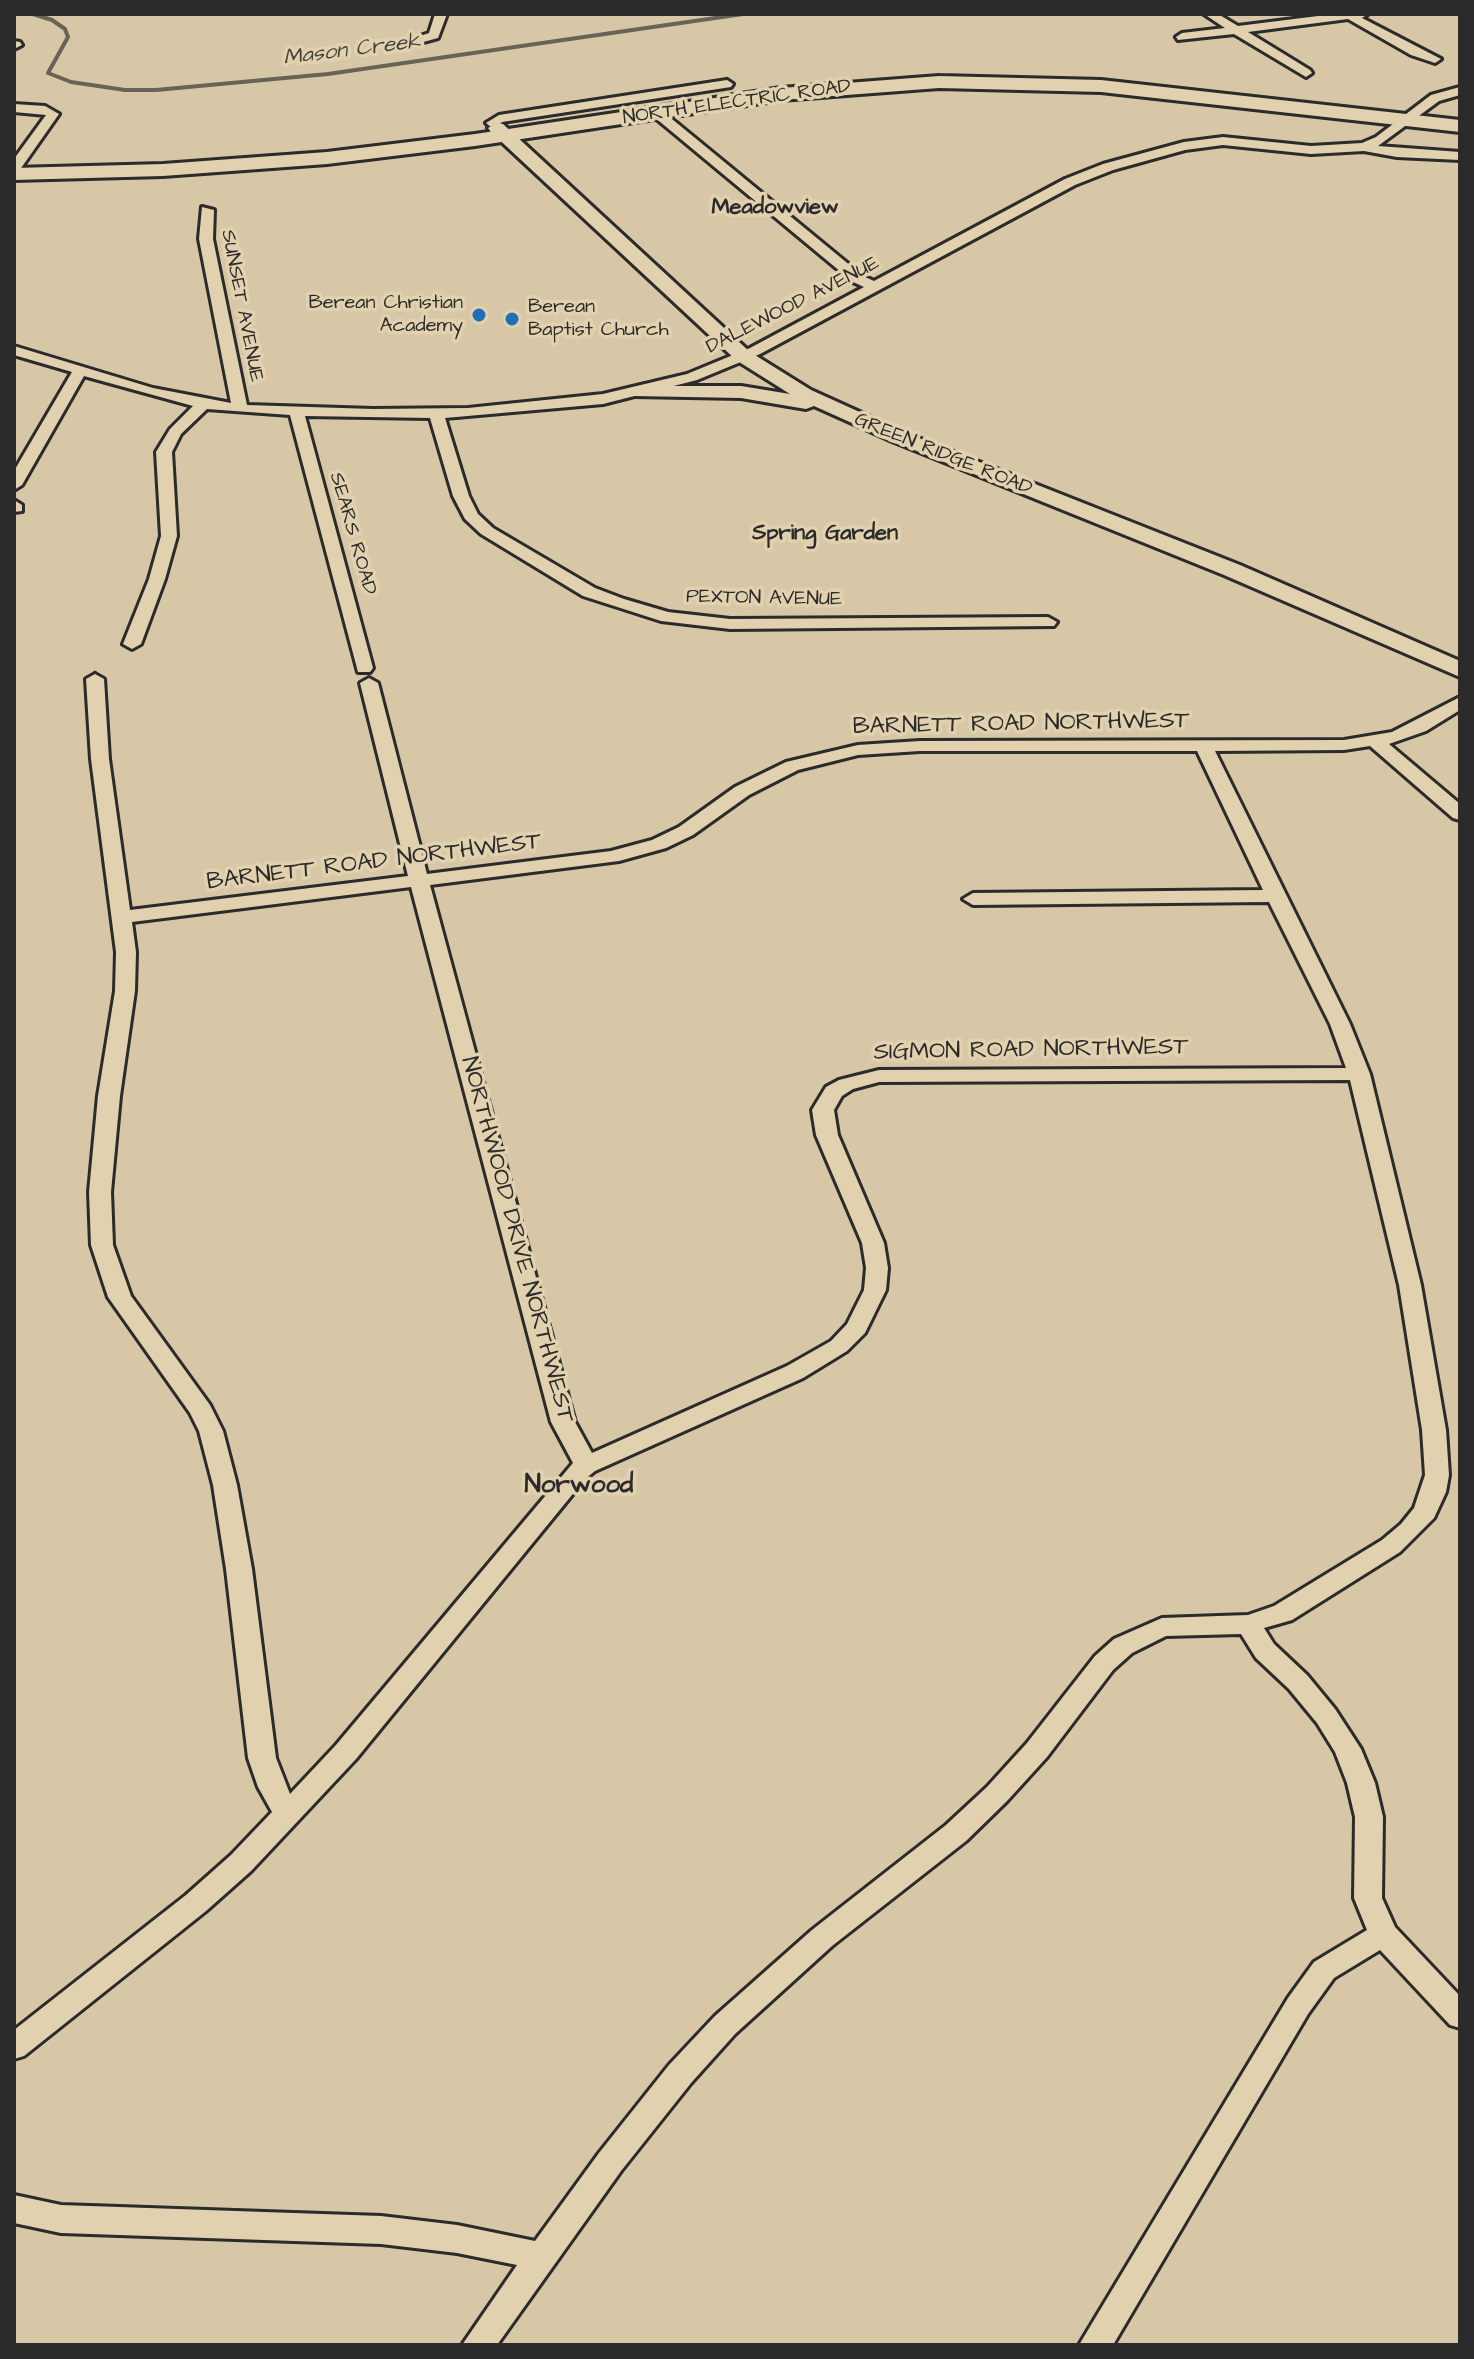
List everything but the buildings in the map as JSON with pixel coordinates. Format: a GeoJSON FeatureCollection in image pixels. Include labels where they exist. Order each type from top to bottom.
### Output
{"type":"FeatureCollection","features":[{"type":"Feature","properties":{"kind":"main road","name":"NORTH ELECTRIC ROAD"},"geometry":{"type":"LineString","coordinates":[[15,168],[263,154],[501,132],[650,105],[821,89],[982,82],[1132,89],[1414,117],[1460,118]]}},
{"type":"Feature","properties":{"kind":"main road","name":"NORTH ELECTRIC ROAD"},"geometry":{"type":"LineString","coordinates":[[1414,117],[1460,126]]}},
{"type":"Feature","properties":{"kind":"street"},"geometry":{"type":"LineString","coordinates":[[409,44],[434,35],[441,14]]}},
{"type":"Feature","properties":{"kind":"street"},"geometry":{"type":"LineString","coordinates":[[1210,14],[1306,73]]}},
{"type":"Feature","properties":{"kind":"street"},"geometry":{"type":"LineString","coordinates":[[1348,14],[1415,52],[1435,59]]}},
{"type":"Feature","properties":{"kind":"street"},"geometry":{"type":"LineString","coordinates":[[1182,37],[1362,14]]}},
{"type":"Feature","properties":{"kind":"street"},"geometry":{"type":"LineString","coordinates":[[650,105],[727,84]]}},
{"type":"Feature","properties":{"kind":"street","name":"DALEWOOD AVENUE"},"geometry":{"type":"LineString","coordinates":[[14,350],[204,404],[240,409],[436,414],[579,403],[641,392],[706,373],[774,342],[1070,182],[1146,155],[1223,141],[1327,150],[1364,147],[1381,140],[1435,98],[1460,91]]}},
{"type":"Feature","properties":{"kind":"street"},"geometry":{"type":"LineString","coordinates":[[650,105],[858,279],[875,287]]}},
{"type":"Feature","properties":{"kind":"street"},"geometry":{"type":"LineString","coordinates":[[14,108],[45,110],[53,114],[15,168]]}},
{"type":"Feature","properties":{"kind":"street","name":"GREEN RIDGE ROAD"},"geometry":{"type":"LineString","coordinates":[[501,132],[743,356],[839,412],[1232,570],[1460,670]]}},
{"type":"Feature","properties":{"kind":"street"},"geometry":{"type":"LineString","coordinates":[[1364,147],[1397,153],[1460,156]]}},
{"type":"Feature","properties":{"kind":"street","name":"SUNSET AVENUE"},"geometry":{"type":"LineString","coordinates":[[207,210],[206,239],[240,409]]}},
{"type":"Feature","properties":{"kind":"street"},"geometry":{"type":"LineString","coordinates":[[14,485],[80,371]]}},
{"type":"Feature","properties":{"kind":"street"},"geometry":{"type":"LineString","coordinates":[[641,392],[741,392],[839,412]]}},
{"type":"Feature","properties":{"kind":"street"},"geometry":{"type":"LineString","coordinates":[[132,644],[157,579],[169,536],[164,452],[175,432],[204,404]]}},
{"type":"Feature","properties":{"kind":"street","name":"SEARS ROAD"},"geometry":{"type":"LineString","coordinates":[[297,412],[366,675]]}},
{"type":"Feature","properties":{"kind":"street","name":"PEXTON AVENUE"},"geometry":{"type":"LineString","coordinates":[[436,414],[461,496],[471,516],[487,531],[589,592],[618,603],[667,617],[730,624],[1048,622]]}},
{"type":"Feature","properties":{"kind":"street","name":"NORTHWOOD DRIVE NORTHWEST"},"geometry":{"type":"LineString","coordinates":[[366,675],[563,1422],[586,1465]]}},
{"type":"Feature","properties":{"kind":"street"},"geometry":{"type":"LineString","coordinates":[[95,679],[100,759],[126,952],[125,991],[101,1179],[99,1222],[102,1245],[120,1297],[201,1411],[211,1431],[225,1485],[239,1569],[262,1758],[272,1787],[288,1815]]}},
{"type":"Feature","properties":{"kind":"street","name":"BARNETT ROAD NORTHWEST"},"geometry":{"type":"LineString","coordinates":[[122,917],[577,864],[646,848],[686,831],[765,778],[812,759],[846,752],[920,746],[1344,745],[1376,742],[1413,731],[1460,702]]}},
{"type":"Feature","properties":{"kind":"street"},"geometry":{"type":"LineString","coordinates":[[1376,742],[1460,814]]}},
{"type":"Feature","properties":{"kind":"street"},"geometry":{"type":"LineString","coordinates":[[478,2345],[619,2151],[680,2074],[725,2025],[822,1938],[956,1833],[997,1794],[1037,1750],[1104,1663],[1123,1646],[1162,1627],[1248,1624],[1283,1613],[1391,1546],[1425,1512],[1437,1475],[1434,1430],[1410,1285],[1359,1074],[1340,1024],[1218,780],[1204,745]]}},
{"type":"Feature","properties":{"kind":"street"},"geometry":{"type":"LineString","coordinates":[[973,899],[1276,896]]}},
{"type":"Feature","properties":{"kind":"street","name":"SIGMON ROAD NORTHWEST"},"geometry":{"type":"LineString","coordinates":[[586,1465],[821,1359],[857,1328],[875,1290],[877,1268],[873,1243],[827,1135],[823,1110],[834,1092],[846,1084],[879,1076],[1359,1074]]}},
{"type":"Feature","properties":{"kind":"street"},"geometry":{"type":"LineString","coordinates":[[14,2047],[196,1903],[241,1863],[346,1752],[484,1583],[586,1465]]}},
{"type":"Feature","properties":{"kind":"street"},"geometry":{"type":"LineString","coordinates":[[1248,1624],[1265,1651],[1298,1682],[1326,1716],[1352,1760],[1369,1817],[1368,1898],[1383,1934],[1460,2016]]}},
{"type":"Feature","properties":{"kind":"street"},"geometry":{"type":"LineString","coordinates":[[1095,2345],[1307,1994],[1324,1970],[1383,1934]]}},
{"type":"Feature","properties":{"kind":"street"},"geometry":{"type":"LineString","coordinates":[[14,2209],[61,2219],[381,2230],[457,2239],[542,2256]]}},
{"type":"Feature","properties":{"kind":"waterway","name":"Mason Creek"},"geometry":{"type":"LineString","coordinates":[[33,14],[52,20],[65,29],[68,37],[48,73],[71,82],[125,90],[156,90],[328,74],[743,14]]}},
{"type":"Feature","properties":{"kind":"place","name":"Berean Christian Academy"},"geometry":{"type":"Point","coordinates":[479,315]}},
{"type":"Feature","properties":{"kind":"place","name":"Berean Baptist Church"},"geometry":{"type":"Point","coordinates":[512,319]}},
{"type":"Feature","properties":{"kind":"district","name":"Meadowview"},"geometry":{"type":"Point","coordinates":[775,208]}},
{"type":"Feature","properties":{"kind":"district","name":"Spring Garden"},"geometry":{"type":"Point","coordinates":[825,534]}},
{"type":"Feature","properties":{"kind":"district","name":"Norwood"},"geometry":{"type":"Point","coordinates":[579,1487]}}]}
